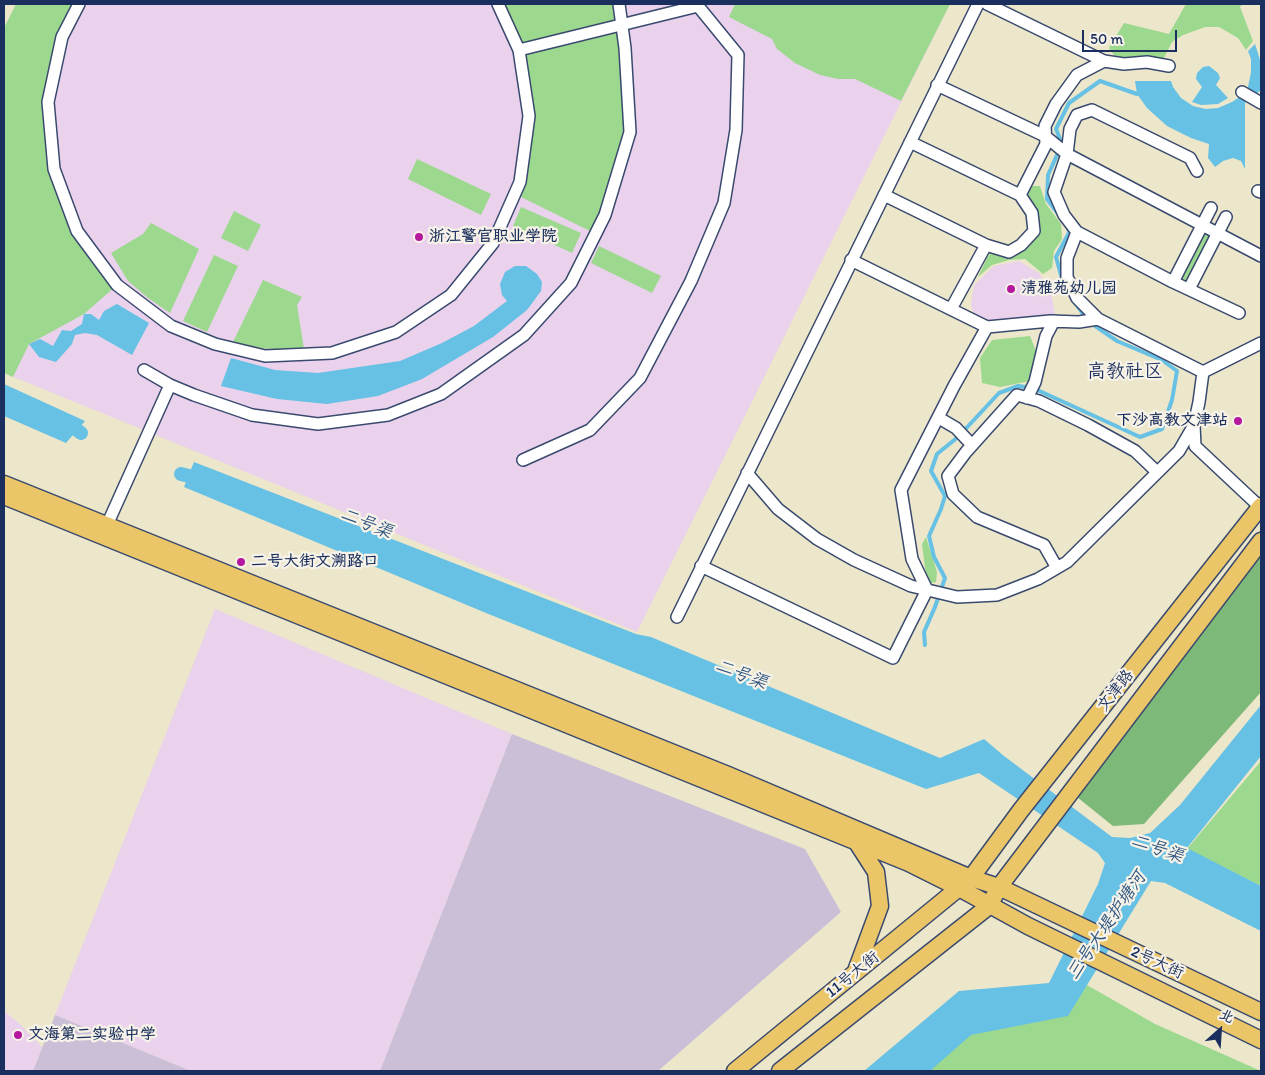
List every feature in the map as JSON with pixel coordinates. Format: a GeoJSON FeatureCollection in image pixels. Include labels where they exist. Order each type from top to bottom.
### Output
{"type":"FeatureCollection","features":[{"type":"Feature","properties":{"kind":"main road"},"geometry":{"type":"LineString","coordinates":[[4,484],[728,775],[965,883]]}},
{"type":"Feature","properties":{"kind":"main road"},"geometry":{"type":"LineString","coordinates":[[4,496],[909,863],[965,883]]}},
{"type":"Feature","properties":{"kind":"main road","name":"文津路"},"geometry":{"type":"LineString","coordinates":[[965,883],[1261,507]]}},
{"type":"Feature","properties":{"kind":"main road","name":"文津路"},"geometry":{"type":"LineString","coordinates":[[999,888],[1261,541]]}},
{"type":"Feature","properties":{"kind":"main road"},"geometry":{"type":"LineString","coordinates":[[855,973],[880,906],[876,872],[856,841]]}},
{"type":"Feature","properties":{"kind":"main road","name":"2号大街"},"geometry":{"type":"LineString","coordinates":[[965,883],[999,888],[1261,1012]]}},
{"type":"Feature","properties":{"kind":"main road","name":"2号大街"},"geometry":{"type":"LineString","coordinates":[[965,883],[989,906],[1261,1040]]}},
{"type":"Feature","properties":{"kind":"main road","name":"11号大街"},"geometry":{"type":"LineString","coordinates":[[736,1071],[965,883]]}},
{"type":"Feature","properties":{"kind":"main road","name":"11号大街"},"geometry":{"type":"LineString","coordinates":[[780,1071],[989,906],[999,888]]}},
{"type":"Feature","properties":{"kind":"street"},"geometry":{"type":"LineString","coordinates":[[79,4],[62,37],[48,102],[54,169],[77,231],[118,285],[171,326],[215,344],[265,356],[332,353],[396,332],[451,295],[494,243],[520,182],[529,116],[519,50],[498,4]]}},
{"type":"Feature","properties":{"kind":"street"},"geometry":{"type":"LineString","coordinates":[[144,370],[170,385],[194,395],[252,415],[318,424],[388,415],[441,394],[524,335],[571,283],[605,215],[630,132],[625,48],[619,4]]}},
{"type":"Feature","properties":{"kind":"street"},"geometry":{"type":"LineString","coordinates":[[677,617],[746,473],[978,4]]}},
{"type":"Feature","properties":{"kind":"street"},"geometry":{"type":"LineString","coordinates":[[987,4],[1104,61],[1124,64],[1147,62],[1169,66]]}},
{"type":"Feature","properties":{"kind":"street"},"geometry":{"type":"LineString","coordinates":[[519,50],[698,5],[738,55],[736,130],[724,203],[691,281],[640,378],[590,430],[523,460]]}},
{"type":"Feature","properties":{"kind":"street"},"geometry":{"type":"LineString","coordinates":[[1049,140],[1045,126],[1056,104],[1077,75],[1104,61]]}},
{"type":"Feature","properties":{"kind":"street"},"geometry":{"type":"LineString","coordinates":[[937,85],[1049,140],[1067,154],[1261,256]]}},
{"type":"Feature","properties":{"kind":"street"},"geometry":{"type":"LineString","coordinates":[[1242,92],[1261,103]]}},
{"type":"Feature","properties":{"kind":"street"},"geometry":{"type":"LineString","coordinates":[[1197,171],[1190,158],[1092,110],[1077,115],[1070,129],[1067,154],[1054,192],[1064,215],[1076,232],[1173,282],[1239,313]]}},
{"type":"Feature","properties":{"kind":"street"},"geometry":{"type":"LineString","coordinates":[[1020,195],[1049,140]]}},
{"type":"Feature","properties":{"kind":"street"},"geometry":{"type":"LineString","coordinates":[[884,195],[986,245],[1009,252],[1021,246],[1034,231],[1032,213],[1020,195],[910,142]]}},
{"type":"Feature","properties":{"kind":"street"},"geometry":{"type":"LineString","coordinates":[[1173,282],[1210,208]]}},
{"type":"Feature","properties":{"kind":"street"},"geometry":{"type":"LineString","coordinates":[[1189,289],[1226,217]]}},
{"type":"Feature","properties":{"kind":"street"},"geometry":{"type":"LineString","coordinates":[[1076,232],[1067,258],[1067,276],[1077,298],[1098,319],[1203,372]]}},
{"type":"Feature","properties":{"kind":"street"},"geometry":{"type":"LineString","coordinates":[[951,309],[986,245]]}},
{"type":"Feature","properties":{"kind":"street"},"geometry":{"type":"LineString","coordinates":[[851,260],[987,327],[1054,321],[1079,322],[1098,319]]}},
{"type":"Feature","properties":{"kind":"street"},"geometry":{"type":"LineString","coordinates":[[1027,397],[1034,383],[1046,336],[1054,321]]}},
{"type":"Feature","properties":{"kind":"street"},"geometry":{"type":"LineString","coordinates":[[929,590],[912,559],[901,490],[987,327]]}},
{"type":"Feature","properties":{"kind":"street"},"geometry":{"type":"LineString","coordinates":[[1203,372],[1261,343]]}},
{"type":"Feature","properties":{"kind":"street"},"geometry":{"type":"LineString","coordinates":[[1203,372],[1194,425],[1195,446],[1261,507]]}},
{"type":"Feature","properties":{"kind":"street"},"geometry":{"type":"LineString","coordinates":[[106,525],[170,385]]}},
{"type":"Feature","properties":{"kind":"street"},"geometry":{"type":"LineString","coordinates":[[1057,568],[1044,545],[977,517],[953,494],[948,476],[970,442],[1018,395],[1039,401],[1136,451],[1157,472]]}},
{"type":"Feature","properties":{"kind":"street"},"geometry":{"type":"LineString","coordinates":[[939,418],[956,429],[970,442]]}},
{"type":"Feature","properties":{"kind":"street"},"geometry":{"type":"LineString","coordinates":[[746,473],[778,509],[817,539],[854,560],[910,586],[957,597],[998,595],[1038,579],[1067,562],[1179,450],[1194,425]]}},
{"type":"Feature","properties":{"kind":"street"},"geometry":{"type":"LineString","coordinates":[[701,566],[893,658],[929,590]]}},
{"type":"Feature","properties":{"kind":"shaded area","name":"浙江警官职业学院"},"geometry":{"type":"Polygon","coordinates":[[[16,4],[950,4],[637,632],[4,373],[4,28],[16,4]]]}},
{"type":"Feature","properties":{"kind":"shaded area","name":"清雅苑幼儿园"},"geometry":{"type":"Polygon","coordinates":[[[1019,261],[1039,273],[1051,292],[1055,315],[976,322],[971,305],[974,285],[994,266],[1019,261]]]}},
{"type":"Feature","properties":{"kind":"shaded area"},"geometry":{"type":"Polygon","coordinates":[[[215,609],[512,734],[380,1071],[191,1071],[55,1015],[215,609]]]}},
{"type":"Feature","properties":{"kind":"shaded area"},"geometry":{"type":"Polygon","coordinates":[[[512,734],[805,849],[841,912],[658,1071],[380,1071],[512,734]]]}},
{"type":"Feature","properties":{"kind":"shaded area","name":"文海第二实验中学"},"geometry":{"type":"Polygon","coordinates":[[[4,1011],[20,1024],[42,1047],[33,1071],[4,1071],[4,1011]]]}},
{"type":"Feature","properties":{"kind":"shaded area"},"geometry":{"type":"Polygon","coordinates":[[[55,1015],[191,1071],[33,1071],[55,1015]]]}},
{"type":"Feature","properties":{"kind":"green space"},"geometry":{"type":"Polygon","coordinates":[[[16,4],[79,4],[62,37],[48,102],[54,169],[77,231],[117,285],[84,314],[29,344],[13,377],[4,373],[4,28],[16,4]]]}},
{"type":"Feature","properties":{"kind":"green space"},"geometry":{"type":"Polygon","coordinates":[[[498,4],[619,4],[630,132],[596,234],[515,194],[529,116],[519,50],[498,4]]]}},
{"type":"Feature","properties":{"kind":"green space"},"geometry":{"type":"Polygon","coordinates":[[[735,4],[950,4],[901,101],[855,79],[838,79],[820,75],[795,63],[777,49],[772,39],[729,17],[735,4]]]}},
{"type":"Feature","properties":{"kind":"green space"},"geometry":{"type":"Polygon","coordinates":[[[1186,4],[1242,4],[1240,7],[1253,41],[1246,50],[1238,38],[1219,27],[1205,27],[1183,35],[1172,42],[1162,62],[1116,58],[1109,48],[1124,23],[1169,34],[1186,4]]]}},
{"type":"Feature","properties":{"kind":"green space"},"geometry":{"type":"Polygon","coordinates":[[[417,159],[491,194],[481,215],[408,179],[417,159]]]}},
{"type":"Feature","properties":{"kind":"green space"},"geometry":{"type":"Polygon","coordinates":[[[1032,186],[1040,186],[1046,204],[1061,224],[1062,239],[1054,251],[1052,268],[1043,274],[1025,259],[1009,260],[992,265],[978,277],[987,258],[998,242],[1010,245],[1027,234],[1029,219],[1026,195],[1032,186]]]}},
{"type":"Feature","properties":{"kind":"green space"},"geometry":{"type":"Polygon","coordinates":[[[521,207],[581,233],[572,253],[513,226],[521,207]]]}},
{"type":"Feature","properties":{"kind":"green space"},"geometry":{"type":"Polygon","coordinates":[[[234,211],[261,225],[248,251],[221,238],[234,211]]]}},
{"type":"Feature","properties":{"kind":"green space"},"geometry":{"type":"Polygon","coordinates":[[[151,223],[199,249],[170,313],[128,281],[111,253],[143,234],[151,223]]]}},
{"type":"Feature","properties":{"kind":"green space"},"geometry":{"type":"Polygon","coordinates":[[[1204,232],[1213,237],[1188,284],[1179,279],[1204,232]]]}},
{"type":"Feature","properties":{"kind":"green space"},"geometry":{"type":"Polygon","coordinates":[[[599,246],[661,276],[652,293],[591,263],[599,246]]]}},
{"type":"Feature","properties":{"kind":"green space"},"geometry":{"type":"Polygon","coordinates":[[[214,255],[238,266],[207,332],[183,321],[214,255]]]}},
{"type":"Feature","properties":{"kind":"green space"},"geometry":{"type":"Polygon","coordinates":[[[263,280],[302,297],[297,305],[304,349],[258,348],[233,342],[263,280]]]}},
{"type":"Feature","properties":{"kind":"green space"},"geometry":{"type":"Polygon","coordinates":[[[1030,336],[1038,356],[1035,380],[1000,387],[982,383],[980,358],[992,340],[1030,336]]]}},
{"type":"Feature","properties":{"kind":"green space"},"geometry":{"type":"Polygon","coordinates":[[[926,537],[937,572],[936,582],[927,584],[922,544],[926,537]]]}},
{"type":"Feature","properties":{"kind":"green space"},"geometry":{"type":"Polygon","coordinates":[[[1261,556],[1261,692],[1144,824],[1113,826],[1067,789],[1261,556]]]}},
{"type":"Feature","properties":{"kind":"green space"},"geometry":{"type":"Polygon","coordinates":[[[1261,761],[1261,886],[1187,849],[1261,761]]]}},
{"type":"Feature","properties":{"kind":"green space"},"geometry":{"type":"Polygon","coordinates":[[[1080,981],[1155,1024],[1261,1071],[891,1071],[1080,981]]]}},
{"type":"Feature","properties":{"kind":"water"},"geometry":{"type":"Polygon","coordinates":[[[1255,44],[1261,63],[1261,90],[1245,103],[1245,169],[1241,161],[1233,158],[1223,161],[1215,167],[1208,158],[1209,144],[1191,138],[1167,126],[1147,108],[1137,94],[1135,81],[1171,81],[1181,98],[1193,106],[1206,109],[1218,108],[1232,102],[1247,92],[1251,72],[1251,59],[1248,51],[1255,44]]]}},
{"type":"Feature","properties":{"kind":"water"},"geometry":{"type":"Polygon","coordinates":[[[1209,66],[1218,73],[1220,78],[1216,85],[1228,98],[1218,104],[1201,105],[1192,102],[1202,87],[1196,79],[1197,73],[1203,67],[1209,66]]]}},
{"type":"Feature","properties":{"kind":"water"},"geometry":{"type":"Polygon","coordinates":[[[515,266],[526,266],[537,274],[542,282],[541,291],[527,310],[493,337],[422,379],[378,396],[327,404],[277,399],[221,386],[231,358],[275,370],[318,373],[400,361],[442,343],[474,326],[507,301],[502,295],[500,284],[505,272],[515,266]]]}},
{"type":"Feature","properties":{"kind":"water"},"geometry":{"type":"Polygon","coordinates":[[[117,304],[149,323],[132,355],[97,335],[85,333],[75,335],[72,344],[56,362],[39,357],[29,344],[40,339],[53,346],[62,330],[71,331],[82,324],[84,314],[91,314],[99,320],[104,311],[117,304]]]}},
{"type":"Feature","properties":{"kind":"water"},"geometry":{"type":"Polygon","coordinates":[[[4,384],[85,421],[66,443],[4,416],[4,384]]]}},
{"type":"Feature","properties":{"kind":"water","name":"三号大堤护塘河"},"geometry":{"type":"Polygon","coordinates":[[[194,462],[636,634],[651,637],[940,758],[984,739],[1112,837],[1130,838],[1150,833],[1180,805],[1261,705],[1261,756],[1187,848],[1261,886],[1261,931],[1165,883],[1151,881],[1068,1016],[971,1035],[930,1071],[864,1071],[959,991],[1049,983],[1098,884],[1105,863],[1098,853],[979,773],[926,789],[486,613],[184,487],[194,462]]]}},
{"type":"Feature","properties":{"kind":"waterway"},"geometry":{"type":"LineString","coordinates":[[1059,215],[1047,199],[1048,175],[1062,144],[1056,129],[1069,103],[1100,81],[1137,94]]}},
{"type":"Feature","properties":{"kind":"waterway"},"geometry":{"type":"LineString","coordinates":[[1068,229],[1070,231],[1056,257],[1064,286],[1070,295]]}},
{"type":"Feature","properties":{"kind":"waterway"},"geometry":{"type":"LineString","coordinates":[[1074,301],[1086,318]]}},
{"type":"Feature","properties":{"kind":"waterway"},"geometry":{"type":"LineString","coordinates":[[925,645],[924,632],[945,578],[934,557],[929,536],[945,496],[931,471],[937,454],[958,437],[999,393],[1018,386],[1033,388],[1140,437],[1162,429],[1172,400],[1177,371],[1162,360],[1117,341],[1091,323]]}},
{"type":"Feature","properties":{"kind":"waterway","name":"二号渠"},"geometry":{"type":"LineString","coordinates":[[77,430],[81,433]]}},
{"type":"Feature","properties":{"kind":"waterway"},"geometry":{"type":"LineString","coordinates":[[181,474],[189,476]]}},
{"type":"Feature","properties":{"kind":"place","name":"浙江警官职业学院"},"geometry":{"type":"Point","coordinates":[419,237]}},
{"type":"Feature","properties":{"kind":"place","name":"清雅苑幼儿园"},"geometry":{"type":"Point","coordinates":[1011,289]}},
{"type":"Feature","properties":{"kind":"place","name":"下沙高教文津站"},"geometry":{"type":"Point","coordinates":[1238,421]}},
{"type":"Feature","properties":{"kind":"place","name":"二号大街文溯路口"},"geometry":{"type":"Point","coordinates":[241,562]}},
{"type":"Feature","properties":{"kind":"place","name":"文海第二实验中学"},"geometry":{"type":"Point","coordinates":[18,1035]}},
{"type":"Feature","properties":{"kind":"district","name":"高教社区"},"geometry":{"type":"Point","coordinates":[1125,372]}}]}
